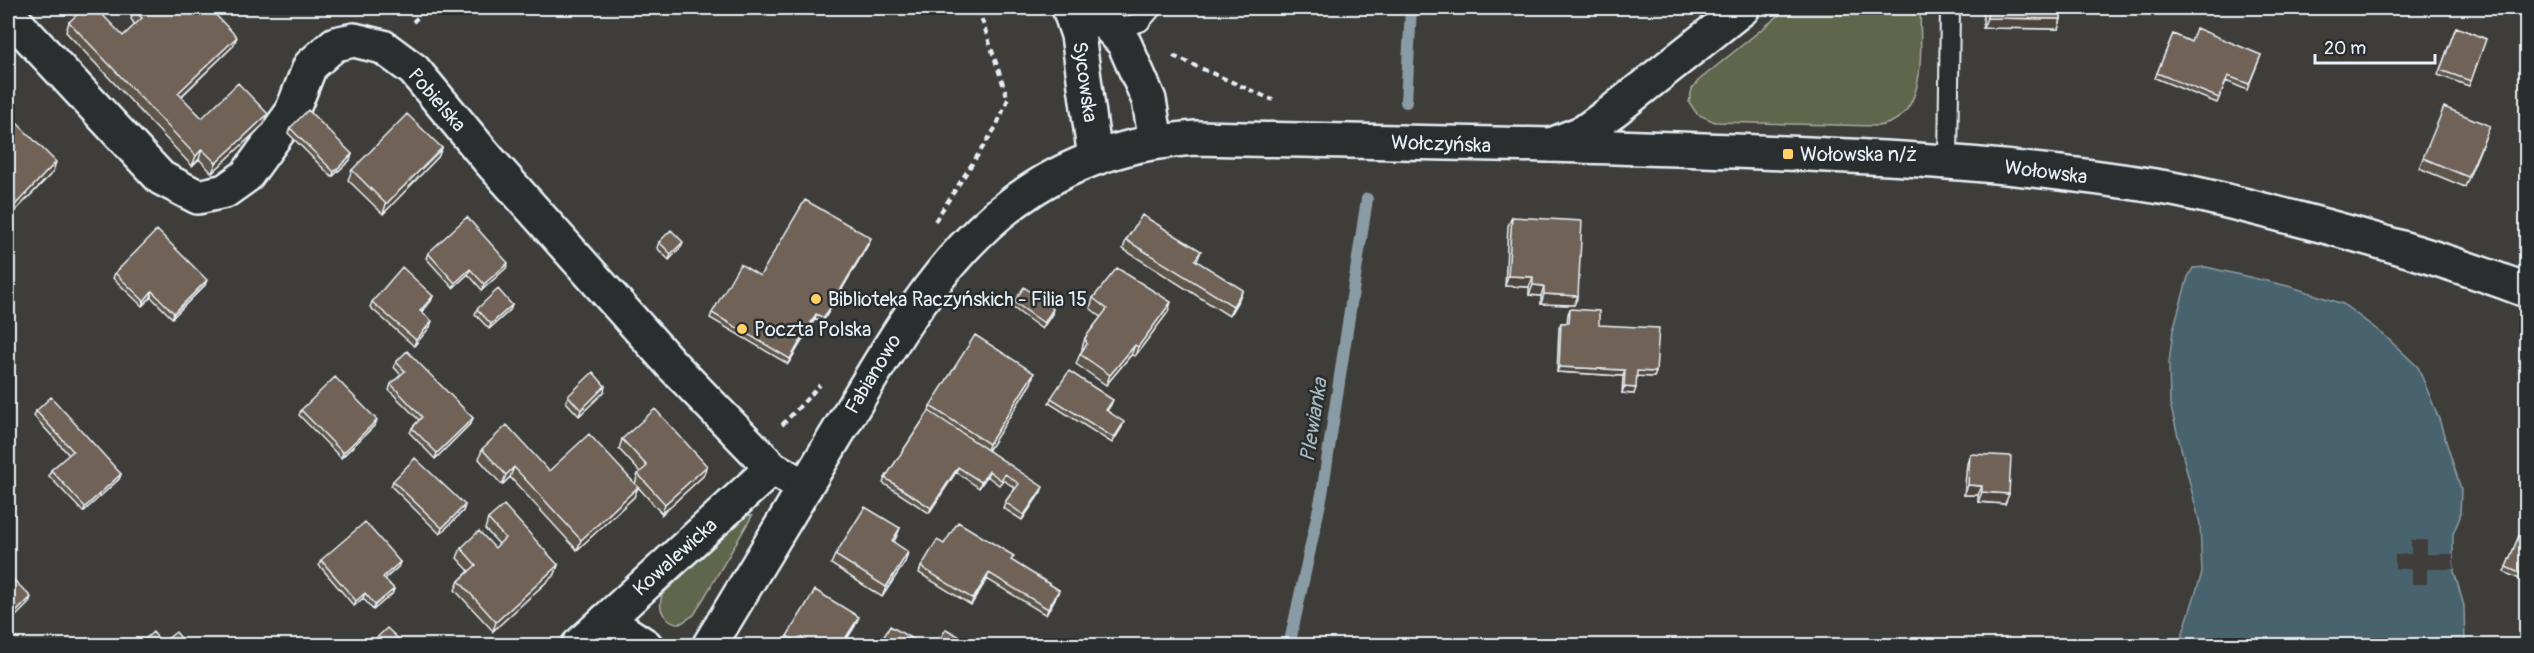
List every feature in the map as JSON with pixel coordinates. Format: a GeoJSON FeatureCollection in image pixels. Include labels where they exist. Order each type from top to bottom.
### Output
{"type":"FeatureCollection","features":[{"type":"Feature","properties":{"kind":"street","name":"Sycowska"},"geometry":{"type":"LineString","coordinates":[[1069,8],[1079,41],[1095,158]]}},
{"type":"Feature","properties":{"kind":"street","name":"Wołczyńska"},"geometry":{"type":"LineString","coordinates":[[1095,158],[1156,142],[1195,138],[1551,145],[1584,132],[1743,8]]}},
{"type":"Feature","properties":{"kind":"street","name":"Pobielska"},"geometry":{"type":"LineString","coordinates":[[8,14],[161,178],[198,197],[225,191],[246,176],[291,114],[310,66],[335,44],[354,40],[383,47],[414,70],[488,159],[672,364],[764,460],[805,487]]}},
{"type":"Feature","properties":{"kind":"street","name":"Sycowska"},"geometry":{"type":"LineString","coordinates":[[1124,17],[1124,44],[1149,100],[1156,142]]}},
{"type":"Feature","properties":{"kind":"street","name":"Wołowska"},"geometry":{"type":"LineString","coordinates":[[1551,145],[1788,154],[2057,172],[2208,196],[2472,269],[2526,290]]}},
{"type":"Feature","properties":{"kind":"street","name":"Fabianowo"},"geometry":{"type":"LineString","coordinates":[[709,645],[903,325],[963,246],[1008,206],[1035,188],[1062,172],[1095,158]]}},
{"type":"Feature","properties":{"kind":"street","name":"Kowalewicka"},"geometry":{"type":"LineString","coordinates":[[578,645],[606,620],[764,460]]}},
{"type":"Feature","properties":{"kind":"street"},"geometry":{"type":"LineString","coordinates":[[606,620],[646,645]]}},
{"type":"Feature","properties":{"kind":"lane"},"geometry":{"type":"LineString","coordinates":[[1948,163],[1950,8]]}},
{"type":"Feature","properties":{"kind":"lane"},"geometry":{"type":"LineString","coordinates":[[1079,41],[1124,17]]}},
{"type":"Feature","properties":{"kind":"path"},"geometry":{"type":"LineString","coordinates":[[931,227],[996,127],[1008,99],[978,8]]}},
{"type":"Feature","properties":{"kind":"path"},"geometry":{"type":"LineString","coordinates":[[1124,17],[1176,59],[1284,104]]}},
{"type":"Feature","properties":{"kind":"path"},"geometry":{"type":"LineString","coordinates":[[764,460],[826,377]]}},
{"type":"Feature","properties":{"kind":"green space"},"geometry":{"type":"Polygon","coordinates":[[[1788,8],[1920,8],[1921,41],[1918,79],[1914,97],[1906,111],[1893,121],[1876,126],[1715,122],[1697,114],[1689,102],[1692,89],[1698,81],[1788,8]]]}},
{"type":"Feature","properties":{"kind":"green space"},"geometry":{"type":"Polygon","coordinates":[[[747,515],[752,516],[694,615],[680,624],[666,618],[661,606],[662,595],[747,515]]]}},
{"type":"Feature","properties":{"kind":"water"},"geometry":{"type":"Polygon","coordinates":[[[2206,267],[2292,287],[2343,304],[2384,335],[2418,367],[2439,419],[2461,489],[2460,517],[2453,534],[2453,554],[2454,571],[2464,606],[2465,645],[2179,645],[2202,573],[2200,524],[2170,404],[2169,363],[2173,330],[2188,277],[2193,268],[2206,267]]]}},
{"type":"Feature","properties":{"kind":"pier"},"geometry":{"type":"Polygon","coordinates":[[[2411,540],[2427,540],[2427,554],[2453,554],[2454,569],[2427,569],[2427,584],[2412,584],[2412,569],[2395,569],[2395,555],[2411,554],[2411,540]]]}},
{"type":"Feature","properties":{"kind":"building"},"geometry":{"type":"Polygon","coordinates":[[[84,8],[96,8],[123,36],[142,18],[134,10],[137,8],[209,8],[237,37],[178,93],[202,118],[238,83],[268,114],[216,163],[202,149],[196,156],[69,22],[84,8]]]}},
{"type":"Feature","properties":{"kind":"building"},"geometry":{"type":"Polygon","coordinates":[[[1987,8],[2061,8],[2061,19],[1987,18],[1987,8]]]}},
{"type":"Feature","properties":{"kind":"building"},"geometry":{"type":"Polygon","coordinates":[[[2456,27],[2486,39],[2471,81],[2440,70],[2456,27]]]}},
{"type":"Feature","properties":{"kind":"building"},"geometry":{"type":"Polygon","coordinates":[[[2196,28],[2261,55],[2249,84],[2228,76],[2219,98],[2157,73],[2173,34],[2191,42],[2196,28]]]}},
{"type":"Feature","properties":{"kind":"building"},"geometry":{"type":"Polygon","coordinates":[[[2444,107],[2490,126],[2468,177],[2423,158],[2444,107]]]}},
{"type":"Feature","properties":{"kind":"building"},"geometry":{"type":"Polygon","coordinates":[[[308,110],[352,154],[334,172],[290,128],[308,110]]]}},
{"type":"Feature","properties":{"kind":"building"},"geometry":{"type":"Polygon","coordinates":[[[407,114],[442,148],[386,204],[352,170],[407,114]]]}},
{"type":"Feature","properties":{"kind":"building"},"geometry":{"type":"Polygon","coordinates":[[[15,121],[56,162],[14,206],[8,200],[8,128],[15,121]]]}},
{"type":"Feature","properties":{"kind":"building"},"geometry":{"type":"Polygon","coordinates":[[[805,200],[871,238],[824,318],[816,314],[790,359],[712,313],[740,264],[760,276],[805,200]]]}},
{"type":"Feature","properties":{"kind":"building"},"geometry":{"type":"Polygon","coordinates":[[[1142,215],[1201,251],[1195,260],[1243,290],[1233,306],[1126,240],[1142,215]]]}},
{"type":"Feature","properties":{"kind":"building"},"geometry":{"type":"Polygon","coordinates":[[[467,217],[508,263],[484,284],[470,269],[455,283],[428,253],[467,217]]]}},
{"type":"Feature","properties":{"kind":"building"},"geometry":{"type":"Polygon","coordinates":[[[1512,217],[1582,221],[1578,296],[1544,294],[1544,286],[1533,285],[1533,277],[1508,276],[1512,217]]]}},
{"type":"Feature","properties":{"kind":"building"},"geometry":{"type":"Polygon","coordinates":[[[157,230],[207,280],[174,313],[152,291],[144,301],[115,273],[157,230]]]}},
{"type":"Feature","properties":{"kind":"building"},"geometry":{"type":"Polygon","coordinates":[[[671,230],[683,242],[671,254],[659,242],[671,230]]]}},
{"type":"Feature","properties":{"kind":"building"},"geometry":{"type":"Polygon","coordinates":[[[402,267],[433,296],[420,311],[432,321],[416,340],[372,302],[402,267]]]}},
{"type":"Feature","properties":{"kind":"building"},"geometry":{"type":"Polygon","coordinates":[[[1117,268],[1171,302],[1138,347],[1135,345],[1110,375],[1080,354],[1087,344],[1085,338],[1107,309],[1093,298],[1117,268]]]}},
{"type":"Feature","properties":{"kind":"building"},"geometry":{"type":"Polygon","coordinates":[[[1024,287],[1053,309],[1044,323],[1014,302],[1024,287]]]}},
{"type":"Feature","properties":{"kind":"building"},"geometry":{"type":"Polygon","coordinates":[[[498,289],[512,305],[491,324],[477,309],[498,289]]]}},
{"type":"Feature","properties":{"kind":"building"},"geometry":{"type":"Polygon","coordinates":[[[1570,309],[1599,311],[1599,325],[1659,328],[1656,372],[1637,371],[1636,388],[1624,387],[1625,370],[1559,367],[1561,323],[1569,323],[1570,309]]]}},
{"type":"Feature","properties":{"kind":"building"},"geometry":{"type":"Polygon","coordinates":[[[975,335],[1034,373],[989,444],[930,406],[975,335]]]}},
{"type":"Feature","properties":{"kind":"building"},"geometry":{"type":"Polygon","coordinates":[[[407,351],[473,418],[437,453],[412,428],[422,417],[391,384],[405,371],[396,362],[407,351]]]}},
{"type":"Feature","properties":{"kind":"building"},"geometry":{"type":"Polygon","coordinates":[[[1069,371],[1113,400],[1106,410],[1124,422],[1114,438],[1051,398],[1069,371]]]}},
{"type":"Feature","properties":{"kind":"building"},"geometry":{"type":"Polygon","coordinates":[[[593,372],[605,386],[581,410],[568,396],[593,372]]]}},
{"type":"Feature","properties":{"kind":"building"},"geometry":{"type":"Polygon","coordinates":[[[335,377],[377,420],[343,453],[301,410],[335,377]]]}},
{"type":"Feature","properties":{"kind":"building"},"geometry":{"type":"Polygon","coordinates":[[[51,397],[121,474],[85,507],[51,470],[73,451],[36,411],[51,397]]]}},
{"type":"Feature","properties":{"kind":"building"},"geometry":{"type":"Polygon","coordinates":[[[655,409],[707,466],[665,504],[638,474],[647,466],[622,439],[655,409]]]}},
{"type":"Feature","properties":{"kind":"building"},"geometry":{"type":"Polygon","coordinates":[[[929,411],[1043,487],[1024,515],[1005,502],[1019,484],[1005,474],[1001,480],[989,471],[981,482],[958,467],[931,508],[885,478],[929,411]]]}},
{"type":"Feature","properties":{"kind":"building"},"geometry":{"type":"Polygon","coordinates":[[[507,425],[549,471],[589,434],[638,487],[581,540],[514,467],[506,475],[482,449],[507,425]]]}},
{"type":"Feature","properties":{"kind":"building"},"geometry":{"type":"Polygon","coordinates":[[[1970,454],[2011,456],[2009,494],[1982,492],[1982,486],[1968,485],[1970,454]]]}},
{"type":"Feature","properties":{"kind":"building"},"geometry":{"type":"Polygon","coordinates":[[[415,458],[465,505],[442,528],[393,481],[415,458]]]}},
{"type":"Feature","properties":{"kind":"building"},"geometry":{"type":"Polygon","coordinates":[[[504,505],[558,565],[496,622],[459,581],[476,565],[461,548],[479,531],[495,548],[505,538],[488,519],[504,505]]]}},
{"type":"Feature","properties":{"kind":"building"},"geometry":{"type":"Polygon","coordinates":[[[865,507],[900,528],[892,541],[908,552],[886,587],[835,555],[865,507]]]}},
{"type":"Feature","properties":{"kind":"building"},"geometry":{"type":"Polygon","coordinates":[[[2526,519],[2526,576],[2506,567],[2526,519]]]}},
{"type":"Feature","properties":{"kind":"building"},"geometry":{"type":"Polygon","coordinates":[[[365,522],[400,562],[383,577],[394,589],[375,605],[365,593],[356,601],[321,560],[365,522]]]}},
{"type":"Feature","properties":{"kind":"building"},"geometry":{"type":"Polygon","coordinates":[[[958,522],[1014,556],[1011,560],[1059,590],[1048,609],[989,573],[973,599],[921,567],[937,540],[944,544],[958,522]]]}},
{"type":"Feature","properties":{"kind":"building"},"geometry":{"type":"Polygon","coordinates":[[[8,574],[31,597],[9,619],[8,618],[8,574]]]}},
{"type":"Feature","properties":{"kind":"building"},"geometry":{"type":"Polygon","coordinates":[[[815,590],[859,617],[841,645],[801,645],[787,636],[815,590]]]}},
{"type":"Feature","properties":{"kind":"building"},"geometry":{"type":"Polygon","coordinates":[[[890,626],[923,645],[879,645],[890,626]]]}},
{"type":"Feature","properties":{"kind":"building"},"geometry":{"type":"Polygon","coordinates":[[[387,628],[405,645],[369,645],[387,628]]]}},
{"type":"Feature","properties":{"kind":"building"},"geometry":{"type":"Polygon","coordinates":[[[946,629],[974,645],[936,645],[946,629]]]}},
{"type":"Feature","properties":{"kind":"building"},"geometry":{"type":"Polygon","coordinates":[[[153,632],[162,643],[176,632],[187,645],[138,645],[153,632]]]}},
{"type":"Feature","properties":{"kind":"waterway","name":"Plewianka"},"geometry":{"type":"LineString","coordinates":[[1406,102],[1411,8]]}},
{"type":"Feature","properties":{"kind":"waterway","name":"Plewianka"},"geometry":{"type":"LineString","coordinates":[[1289,646],[1322,494],[1367,199]]}},
{"type":"Feature","properties":{"kind":"place","name":"Wołowska n/ż"},"geometry":{"type":"Point","coordinates":[1788,154]}},
{"type":"Feature","properties":{"kind":"place","name":"Biblioteka Raczyńskich - Filia 15"},"geometry":{"type":"Point","coordinates":[816,299]}},
{"type":"Feature","properties":{"kind":"place","name":"Poczta Polska"},"geometry":{"type":"Point","coordinates":[742,329]}}]}
